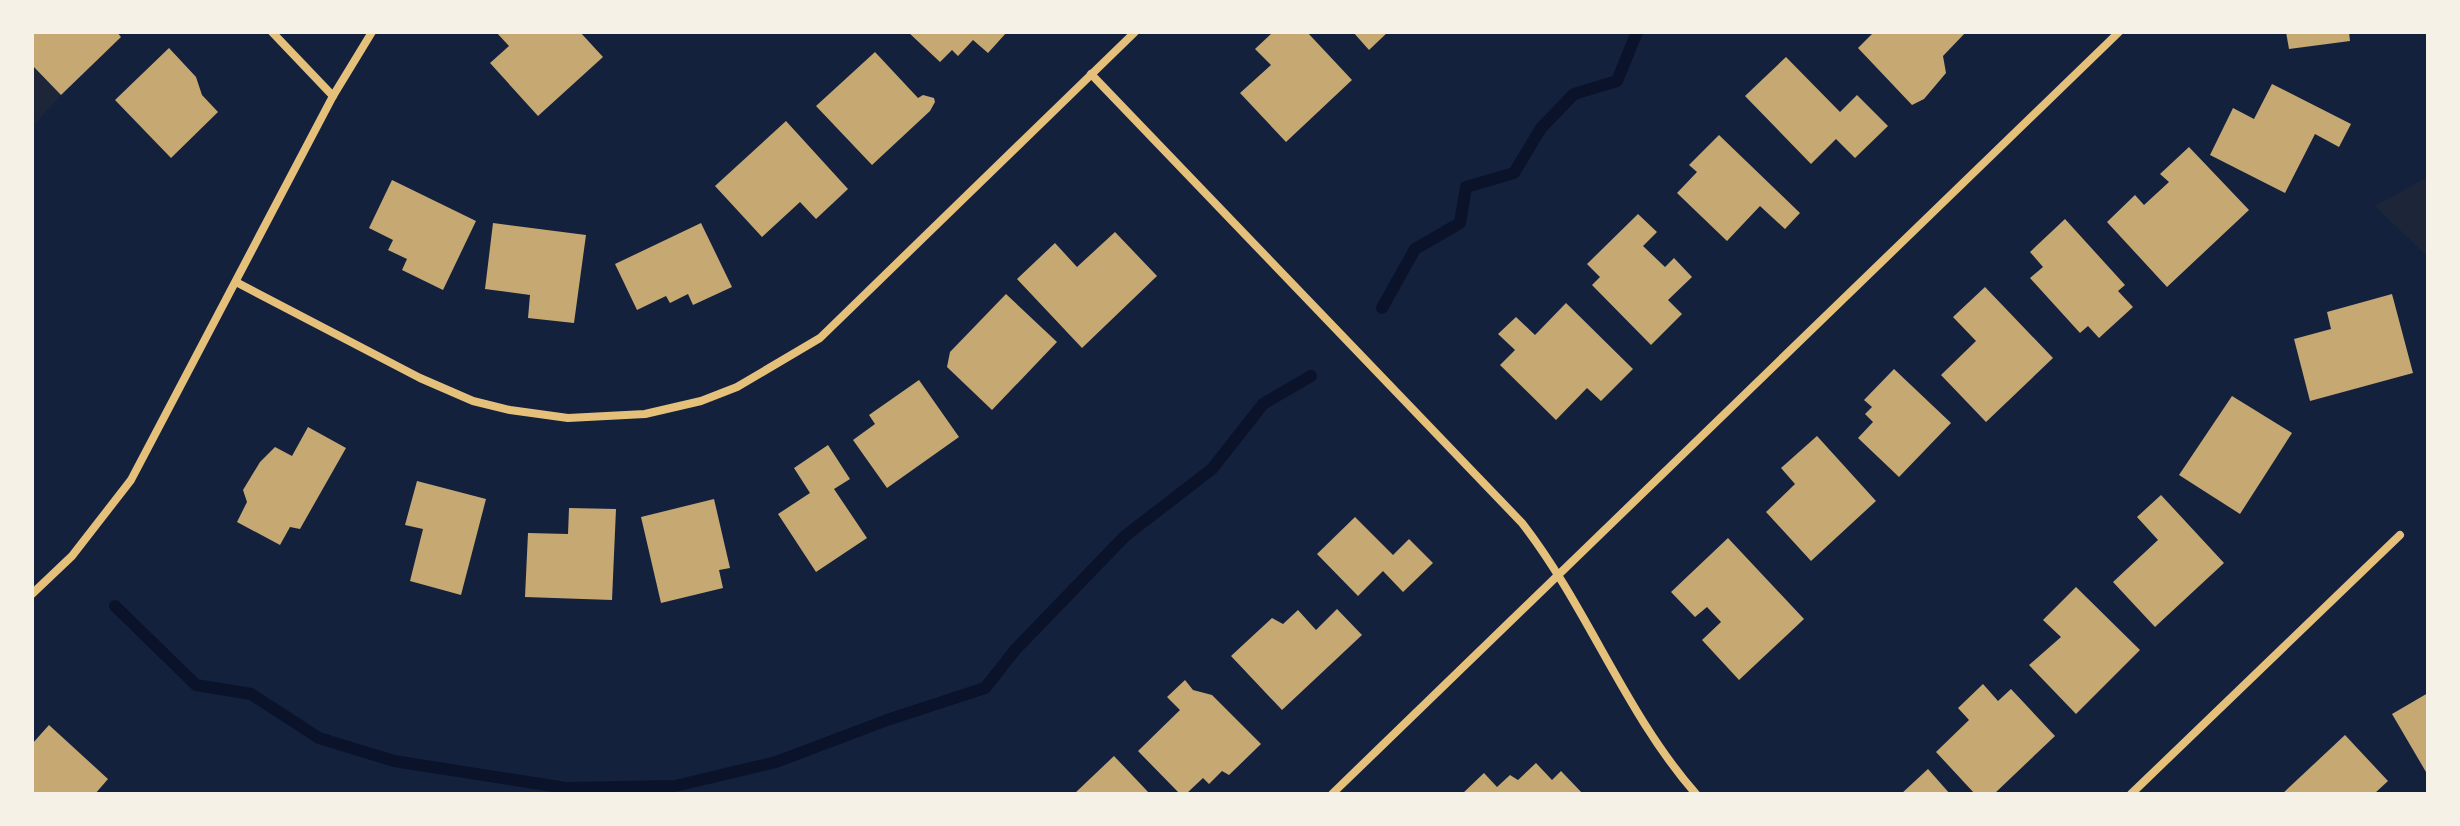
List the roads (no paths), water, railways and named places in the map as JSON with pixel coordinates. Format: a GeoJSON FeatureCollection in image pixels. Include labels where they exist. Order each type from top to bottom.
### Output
{"type":"FeatureCollection","features":[{"type":"Feature","properties":{"kind":"street"},"geometry":{"type":"LineString","coordinates":[[272,32],[333,96]]}},
{"type":"Feature","properties":{"kind":"street"},"geometry":{"type":"LineString","coordinates":[[32,594],[72,556],[131,480],[333,96],[372,32]]}},
{"type":"Feature","properties":{"kind":"street"},"geometry":{"type":"LineString","coordinates":[[236,282],[429,383],[473,401],[568,418],[645,414],[701,401],[737,387],[820,338],[1135,32]]}},
{"type":"Feature","properties":{"kind":"street"},"geometry":{"type":"LineString","coordinates":[[1332,794],[2119,32]]}},
{"type":"Feature","properties":{"kind":"street"},"geometry":{"type":"LineString","coordinates":[[1091,74],[1506,505],[1537,541],[1651,734],[1696,794]]}},
{"type":"Feature","properties":{"kind":"street"},"geometry":{"type":"LineString","coordinates":[[2131,794],[2400,535]]}},
{"type":"Feature","properties":{"kind":"waterway"},"geometry":{"type":"LineString","coordinates":[[1382,308],[1415,249],[1460,223],[1466,187],[1514,173],[1541,128],[1574,94],[1617,81],[1637,32]]}},
{"type":"Feature","properties":{"kind":"waterway"},"geometry":{"type":"LineString","coordinates":[[115,606],[196,685],[251,694],[319,738],[394,761],[566,788],[675,786],[776,762],[887,720],[985,688],[1015,650],[1125,536],[1212,469],[1263,404],[1311,376]]}}]}
